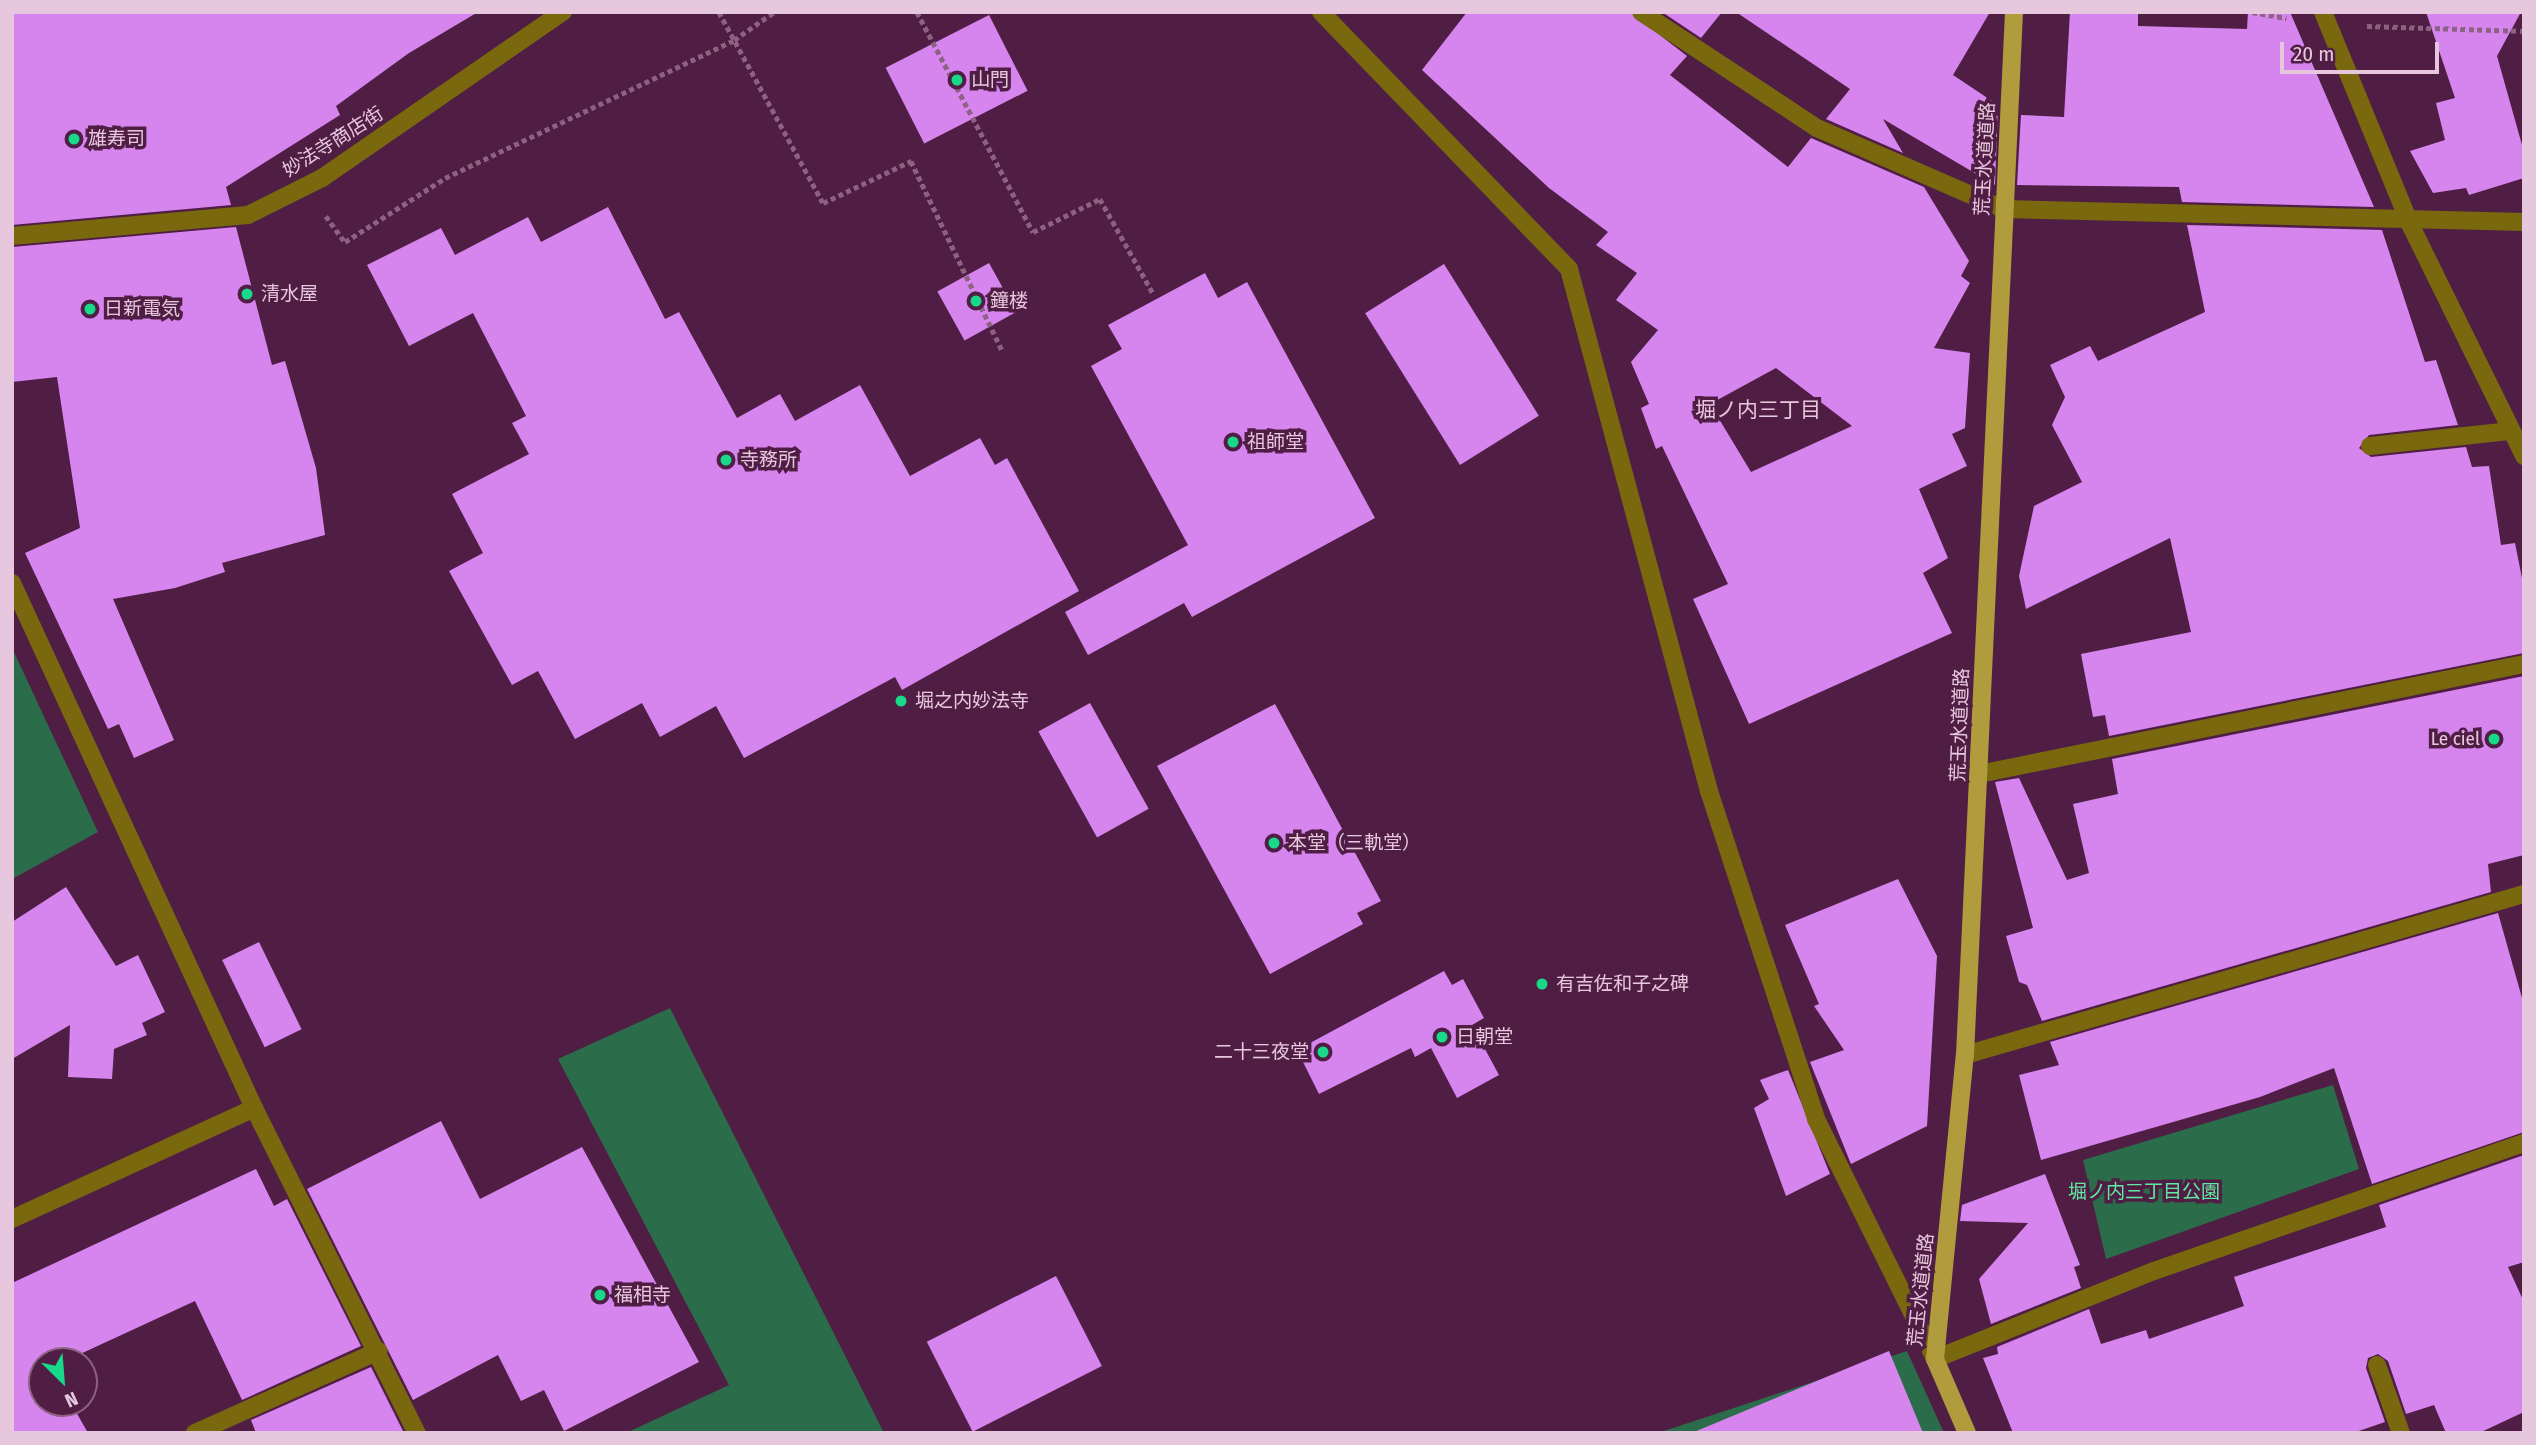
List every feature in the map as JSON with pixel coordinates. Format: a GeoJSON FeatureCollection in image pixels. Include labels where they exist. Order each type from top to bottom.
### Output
{"type":"FeatureCollection","features":[{"type":"Feature","properties":{"kind":"main road","name":"荒玉水道道路"},"geometry":{"type":"LineString","coordinates":[[1966,1433],[1935,1359],[1965,1055],[2014,12]]}},
{"type":"Feature","properties":{"kind":"street","name":"妙法寺商店街"},"geometry":{"type":"LineString","coordinates":[[12,236],[248,215],[322,178],[564,12]]}},
{"type":"Feature","properties":{"kind":"street"},"geometry":{"type":"LineString","coordinates":[[1321,12],[1569,268],[1710,792],[1816,1119],[1935,1359],[2154,1271],[2524,1143]]}},
{"type":"Feature","properties":{"kind":"street"},"geometry":{"type":"LineString","coordinates":[[1641,12],[1817,128],[2003,209],[2409,222],[2524,222]]}},
{"type":"Feature","properties":{"kind":"street"},"geometry":{"type":"LineString","coordinates":[[2326,19],[2409,222],[2524,456]]}},
{"type":"Feature","properties":{"kind":"street"},"geometry":{"type":"LineString","coordinates":[[2370,446],[2511,430]]}},
{"type":"Feature","properties":{"kind":"street"},"geometry":{"type":"LineString","coordinates":[[12,583],[254,1108],[378,1351],[416,1433]]}},
{"type":"Feature","properties":{"kind":"street"},"geometry":{"type":"LineString","coordinates":[[1979,774],[2524,664]]}},
{"type":"Feature","properties":{"kind":"street"},"geometry":{"type":"LineString","coordinates":[[1965,1055],[2524,894]]}},
{"type":"Feature","properties":{"kind":"street"},"geometry":{"type":"LineString","coordinates":[[12,1219],[254,1108]]}},
{"type":"Feature","properties":{"kind":"street"},"geometry":{"type":"LineString","coordinates":[[195,1433],[230,1426],[378,1351]]}},
{"type":"Feature","properties":{"kind":"street"},"geometry":{"type":"LineString","coordinates":[[2377,1365],[2401,1433]]}},
{"type":"Feature","properties":{"kind":"path"},"geometry":{"type":"LineString","coordinates":[[719,12],[823,203],[911,160],[1002,349]]}},
{"type":"Feature","properties":{"kind":"path"},"geometry":{"type":"LineString","coordinates":[[325,214],[345,242],[445,178],[734,40],[774,12]]}},
{"type":"Feature","properties":{"kind":"path"},"geometry":{"type":"LineString","coordinates":[[917,12],[1033,232],[1100,200],[1153,293]]}},
{"type":"Feature","properties":{"kind":"path"},"geometry":{"type":"LineString","coordinates":[[2326,19],[2524,31]]}},
{"type":"Feature","properties":{"kind":"green space"},"geometry":{"type":"Polygon","coordinates":[[[12,648],[98,832],[12,879],[12,648]]]}},
{"type":"Feature","properties":{"kind":"green space"},"geometry":{"type":"Polygon","coordinates":[[[670,1008],[884,1433],[626,1433],[729,1385],[558,1059],[670,1008]]]}},
{"type":"Feature","properties":{"kind":"green space","name":"堀ノ内三丁目公園"},"geometry":{"type":"Polygon","coordinates":[[[2333,1085],[2359,1169],[2106,1259],[2083,1160],[2333,1085]]]}},
{"type":"Feature","properties":{"kind":"green space"},"geometry":{"type":"Polygon","coordinates":[[[1907,1351],[1944,1433],[1658,1433],[1907,1351]]]}},
{"type":"Feature","properties":{"kind":"building"},"geometry":{"type":"Polygon","coordinates":[[[12,12],[478,12],[409,53],[336,106],[340,115],[226,187],[231,205],[12,225],[12,12]]]}},
{"type":"Feature","properties":{"kind":"building"},"geometry":{"type":"Polygon","coordinates":[[[1467,12],[1630,12],[1687,56],[1670,75],[1788,167],[1811,138],[1924,187],[1969,261],[1961,276],[1970,283],[1934,348],[1970,353],[1965,428],[1952,434],[1967,466],[1919,489],[1948,558],[1923,573],[1952,633],[1749,724],[1693,599],[1728,584],[1662,446],[1656,449],[1641,408],[1649,404],[1631,362],[1658,330],[1616,300],[1637,273],[1596,245],[1608,232],[1549,188],[1422,70],[1467,12]],[[1776,368],[1710,404],[1751,472],[1852,426],[1776,368]]]}},
{"type":"Feature","properties":{"kind":"building"},"geometry":{"type":"Polygon","coordinates":[[[1662,12],[1722,12],[1701,38],[1662,12]]]}},
{"type":"Feature","properties":{"kind":"building"},"geometry":{"type":"Polygon","coordinates":[[[1736,12],[1990,12],[1953,75],[1998,105],[1995,185],[1883,119],[1903,153],[1826,119],[1850,89],[1736,12]]]}},
{"type":"Feature","properties":{"kind":"building"},"geometry":{"type":"Polygon","coordinates":[[[2070,12],[2138,12],[2138,26],[2247,29],[2248,12],[2290,12],[2374,207],[2182,202],[2179,187],[2017,185],[2021,115],[2064,117],[2070,12]]]}},
{"type":"Feature","properties":{"kind":"building"},"geometry":{"type":"Polygon","coordinates":[[[2426,12],[2521,12],[2497,56],[2524,152],[2524,178],[2469,195],[2466,188],[2433,193],[2410,151],[2445,140],[2436,103],[2455,98],[2426,12]]]}},
{"type":"Feature","properties":{"kind":"building","name":"山門"},"geometry":{"type":"Polygon","coordinates":[[[989,15],[1028,91],[924,143],[886,68],[989,15]]]}},
{"type":"Feature","properties":{"kind":"building"},"geometry":{"type":"Polygon","coordinates":[[[608,207],[665,319],[679,312],[737,418],[780,394],[795,421],[860,385],[910,476],[980,438],[995,465],[1007,458],[1079,591],[902,690],[895,677],[744,758],[716,706],[660,737],[642,703],[575,739],[538,671],[512,685],[449,571],[483,553],[452,494],[529,454],[512,423],[526,416],[473,313],[409,346],[367,265],[441,228],[455,255],[528,217],[541,242],[608,207]]]}},
{"type":"Feature","properties":{"kind":"building"},"geometry":{"type":"Polygon","coordinates":[[[2187,225],[2382,230],[2425,362],[2436,360],[2458,425],[2369,435],[2359,448],[2371,457],[2466,447],[2472,467],[2489,466],[2501,545],[2515,543],[2524,588],[2524,653],[2109,736],[2105,715],[2093,717],[2081,654],[2191,632],[2170,538],[2026,609],[2019,576],[2034,506],[2082,482],[2052,425],[2065,397],[2050,365],[2090,346],[2098,361],[2205,312],[2187,225]]]}},
{"type":"Feature","properties":{"kind":"building"},"geometry":{"type":"Polygon","coordinates":[[[236,227],[272,365],[285,361],[316,468],[325,535],[222,563],[225,572],[175,588],[113,599],[174,740],[134,758],[119,724],[108,729],[25,553],[80,528],[57,377],[12,382],[12,247],[236,227]]]}},
{"type":"Feature","properties":{"kind":"building","name":"鐘楼"},"geometry":{"type":"Polygon","coordinates":[[[989,263],[1016,312],[965,341],[937,292],[989,263]]]}},
{"type":"Feature","properties":{"kind":"building"},"geometry":{"type":"Polygon","coordinates":[[[1444,264],[1539,416],[1460,465],[1365,313],[1444,264]]]}},
{"type":"Feature","properties":{"kind":"building","name":"祖師堂"},"geometry":{"type":"Polygon","coordinates":[[[1205,273],[1218,298],[1247,282],[1375,518],[1192,617],[1184,603],[1088,655],[1065,612],[1188,545],[1091,366],[1122,349],[1108,325],[1205,273]]]}},
{"type":"Feature","properties":{"kind":"building"},"geometry":{"type":"Polygon","coordinates":[[[2524,676],[2524,855],[2488,864],[2491,892],[2042,1021],[2027,985],[2019,982],[2006,936],[2033,928],[1995,782],[2019,778],[2067,880],[2089,873],[2073,804],[2118,794],[2112,759],[2524,676]]]}},
{"type":"Feature","properties":{"kind":"building"},"geometry":{"type":"Polygon","coordinates":[[[1090,703],[1149,809],[1097,837],[1038,732],[1090,703]]]}},
{"type":"Feature","properties":{"kind":"building","name":"本堂（三軌堂）"},"geometry":{"type":"Polygon","coordinates":[[[1275,704],[1381,901],[1357,913],[1363,924],[1270,974],[1157,766],[1275,704]]]}},
{"type":"Feature","properties":{"kind":"building"},"geometry":{"type":"Polygon","coordinates":[[[1898,879],[1937,956],[1927,1126],[1851,1164],[1810,1062],[1844,1050],[1814,1006],[1819,1004],[1785,925],[1898,879]]]}},
{"type":"Feature","properties":{"kind":"building"},"geometry":{"type":"Polygon","coordinates":[[[66,887],[116,966],[138,955],[165,1012],[142,1023],[147,1035],[114,1049],[112,1079],[68,1077],[70,1025],[12,1059],[12,922],[66,887]]]}},
{"type":"Feature","properties":{"kind":"building"},"geometry":{"type":"Polygon","coordinates":[[[2498,913],[2524,1005],[2524,1132],[2372,1184],[2334,1068],[2260,1097],[2041,1160],[2019,1075],[2059,1065],[2050,1042],[2498,913]]]}},
{"type":"Feature","properties":{"kind":"building"},"geometry":{"type":"Polygon","coordinates":[[[259,942],[302,1029],[265,1047],[222,960],[259,942]]]}},
{"type":"Feature","properties":{"kind":"building"},"geometry":{"type":"Polygon","coordinates":[[[1444,971],[1452,985],[1463,979],[1484,1018],[1472,1025],[1499,1075],[1457,1098],[1431,1048],[1415,1057],[1411,1048],[1319,1094],[1297,1050],[1444,971]]]}},
{"type":"Feature","properties":{"kind":"building"},"geometry":{"type":"Polygon","coordinates":[[[1788,1070],[1830,1174],[1786,1196],[1754,1108],[1769,1099],[1760,1080],[1788,1070]]]}},
{"type":"Feature","properties":{"kind":"building"},"geometry":{"type":"Polygon","coordinates":[[[441,1121],[480,1199],[582,1147],[699,1362],[564,1431],[544,1390],[521,1401],[498,1355],[413,1400],[307,1189],[441,1121]]]}},
{"type":"Feature","properties":{"kind":"building"},"geometry":{"type":"Polygon","coordinates":[[[2524,1155],[2524,1262],[2508,1267],[2524,1302],[2524,1412],[2479,1433],[2446,1433],[2434,1405],[2406,1414],[2388,1361],[2378,1354],[2368,1358],[2366,1368],[2385,1422],[2353,1433],[2013,1433],[1983,1358],[1998,1354],[1997,1347],[2089,1309],[2101,1344],[2146,1330],[2149,1339],[2244,1306],[2234,1277],[2386,1227],[2379,1205],[2524,1155]]]}},
{"type":"Feature","properties":{"kind":"building"},"geometry":{"type":"Polygon","coordinates":[[[256,1169],[274,1206],[287,1199],[361,1346],[242,1400],[195,1301],[95,1347],[28,1347],[28,1417],[79,1417],[88,1433],[12,1433],[12,1283],[256,1169]]]}},
{"type":"Feature","properties":{"kind":"building"},"geometry":{"type":"Polygon","coordinates":[[[2045,1174],[2080,1265],[2074,1267],[2081,1288],[1991,1324],[1979,1279],[2028,1223],[1960,1221],[1962,1205],[2045,1174]]]}},
{"type":"Feature","properties":{"kind":"building"},"geometry":{"type":"Polygon","coordinates":[[[1056,1276],[1102,1366],[973,1432],[927,1342],[1056,1276]]]}},
{"type":"Feature","properties":{"kind":"building"},"geometry":{"type":"Polygon","coordinates":[[[1889,1351],[1923,1433],[1694,1432],[1889,1351]]]}},
{"type":"Feature","properties":{"kind":"building"},"geometry":{"type":"Polygon","coordinates":[[[371,1367],[404,1433],[256,1433],[251,1420],[371,1367]]]}},
{"type":"Feature","properties":{"kind":"place","name":"山門"},"geometry":{"type":"Point","coordinates":[957,80]}},
{"type":"Feature","properties":{"kind":"place","name":"雄寿司"},"geometry":{"type":"Point","coordinates":[74,139]}},
{"type":"Feature","properties":{"kind":"place","name":"清水屋"},"geometry":{"type":"Point","coordinates":[247,294]}},
{"type":"Feature","properties":{"kind":"place","name":"鐘楼"},"geometry":{"type":"Point","coordinates":[976,301]}},
{"type":"Feature","properties":{"kind":"place","name":"日新電気"},"geometry":{"type":"Point","coordinates":[90,309]}},
{"type":"Feature","properties":{"kind":"place","name":"祖師堂"},"geometry":{"type":"Point","coordinates":[1233,442]}},
{"type":"Feature","properties":{"kind":"place","name":"寺務所"},"geometry":{"type":"Point","coordinates":[726,460]}},
{"type":"Feature","properties":{"kind":"place","name":"堀之内妙法寺"},"geometry":{"type":"Point","coordinates":[901,701]}},
{"type":"Feature","properties":{"kind":"place","name":"Le ciel"},"geometry":{"type":"Point","coordinates":[2494,739]}},
{"type":"Feature","properties":{"kind":"place","name":"本堂（三軌堂）"},"geometry":{"type":"Point","coordinates":[1274,843]}},
{"type":"Feature","properties":{"kind":"place","name":"有吉佐和子之碑"},"geometry":{"type":"Point","coordinates":[1542,984]}},
{"type":"Feature","properties":{"kind":"place","name":"日朝堂"},"geometry":{"type":"Point","coordinates":[1442,1037]}},
{"type":"Feature","properties":{"kind":"place","name":"二十三夜堂"},"geometry":{"type":"Point","coordinates":[1323,1052]}},
{"type":"Feature","properties":{"kind":"place","name":"福相寺"},"geometry":{"type":"Point","coordinates":[600,1295]}},
{"type":"Feature","properties":{"kind":"district","name":"堀ノ内三丁目"},"geometry":{"type":"Point","coordinates":[1758,410]}}]}
